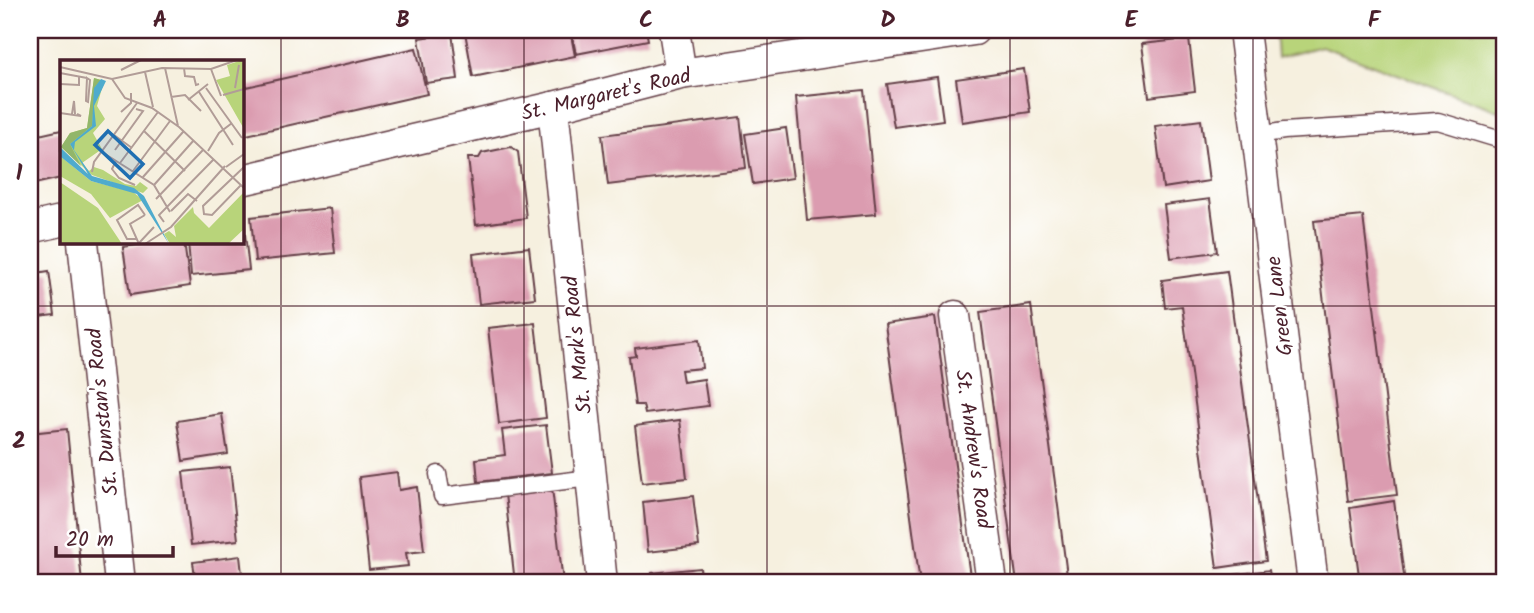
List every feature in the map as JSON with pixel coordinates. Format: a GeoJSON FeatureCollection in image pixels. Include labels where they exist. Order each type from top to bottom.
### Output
{"type":"FeatureCollection","features":[{"type":"Feature","properties":{"kind":"street"},"geometry":{"type":"LineString","coordinates":[[674,30],[681,74]]}},
{"type":"Feature","properties":{"kind":"street","name":"St. Margaret's Road"},"geometry":{"type":"LineString","coordinates":[[243,180],[681,74],[974,30]]}},
{"type":"Feature","properties":{"kind":"street","name":"Green Lane"},"geometry":{"type":"LineString","coordinates":[[1244,30],[1313,583]]}},
{"type":"Feature","properties":{"kind":"street","name":"St. Mark's Road"},"geometry":{"type":"LineString","coordinates":[[553,107],[602,583]]}},
{"type":"Feature","properties":{"kind":"street"},"geometry":{"type":"LineString","coordinates":[[30,228],[60,221]]}},
{"type":"Feature","properties":{"kind":"street","name":"St. Dunstan's Road"},"geometry":{"type":"LineString","coordinates":[[83,243],[120,583]]}},
{"type":"Feature","properties":{"kind":"street","name":"St. Andrew's Road"},"geometry":{"type":"LineString","coordinates":[[955,316],[992,583]]}},
{"type":"Feature","properties":{"kind":"lane"},"geometry":{"type":"LineString","coordinates":[[1258,135],[1438,121],[1504,141]]}},
{"type":"Feature","properties":{"kind":"lane"},"geometry":{"type":"LineString","coordinates":[[438,474],[442,496],[590,478]]}},
{"type":"Feature","properties":{"kind":"green space"},"geometry":{"type":"Polygon","coordinates":[[[1275,30],[1504,30],[1504,113],[1321,46],[1277,58],[1275,30]]]}},
{"type":"Feature","properties":{"kind":"building"},"geometry":{"type":"Polygon","coordinates":[[[570,30],[575,56],[473,77],[465,32],[570,30]]]}},
{"type":"Feature","properties":{"kind":"building"},"geometry":{"type":"Polygon","coordinates":[[[571,30],[646,30],[648,40],[576,54],[571,30]]]}},
{"type":"Feature","properties":{"kind":"building"},"geometry":{"type":"Polygon","coordinates":[[[452,33],[458,79],[426,83],[419,38],[452,33]]]}},
{"type":"Feature","properties":{"kind":"building"},"geometry":{"type":"Polygon","coordinates":[[[1189,39],[1195,91],[1149,97],[1142,44],[1189,39]]]}},
{"type":"Feature","properties":{"kind":"building"},"geometry":{"type":"Polygon","coordinates":[[[416,48],[427,94],[243,136],[243,88],[416,48]]]}},
{"type":"Feature","properties":{"kind":"building"},"geometry":{"type":"Polygon","coordinates":[[[1024,69],[1030,112],[962,122],[956,79],[1024,69]]]}},
{"type":"Feature","properties":{"kind":"building"},"geometry":{"type":"Polygon","coordinates":[[[937,77],[943,120],[894,127],[887,84],[937,77]]]}},
{"type":"Feature","properties":{"kind":"building"},"geometry":{"type":"Polygon","coordinates":[[[864,90],[876,214],[807,220],[796,97],[864,90]]]}},
{"type":"Feature","properties":{"kind":"building"},"geometry":{"type":"Polygon","coordinates":[[[740,117],[746,168],[608,185],[602,135],[740,117]]]}},
{"type":"Feature","properties":{"kind":"building"},"geometry":{"type":"Polygon","coordinates":[[[1201,120],[1209,181],[1163,188],[1155,126],[1201,120]]]}},
{"type":"Feature","properties":{"kind":"building"},"geometry":{"type":"Polygon","coordinates":[[[786,128],[793,178],[753,184],[745,134],[786,128]]]}},
{"type":"Feature","properties":{"kind":"building"},"geometry":{"type":"Polygon","coordinates":[[[60,130],[60,178],[30,185],[30,137],[60,130]]]}},
{"type":"Feature","properties":{"kind":"building"},"geometry":{"type":"Polygon","coordinates":[[[511,147],[518,152],[526,218],[476,225],[468,158],[479,158],[482,153],[511,147]]]}},
{"type":"Feature","properties":{"kind":"building"},"geometry":{"type":"Polygon","coordinates":[[[1210,199],[1217,252],[1171,258],[1164,205],[1210,199]]]}},
{"type":"Feature","properties":{"kind":"building"},"geometry":{"type":"Polygon","coordinates":[[[330,208],[335,253],[255,261],[251,217],[330,208]]]}},
{"type":"Feature","properties":{"kind":"building"},"geometry":{"type":"Polygon","coordinates":[[[1363,216],[1397,495],[1348,501],[1314,221],[1363,216]]]}},
{"type":"Feature","properties":{"kind":"building"},"geometry":{"type":"Polygon","coordinates":[[[244,225],[249,270],[191,276],[188,243],[243,243],[244,225]]]}},
{"type":"Feature","properties":{"kind":"building"},"geometry":{"type":"Polygon","coordinates":[[[150,243],[184,243],[190,286],[130,295],[123,247],[150,243]]]}},
{"type":"Feature","properties":{"kind":"building"},"geometry":{"type":"Polygon","coordinates":[[[529,247],[535,298],[479,304],[473,254],[529,247]]]}},
{"type":"Feature","properties":{"kind":"building"},"geometry":{"type":"Polygon","coordinates":[[[49,271],[55,315],[30,318],[30,274],[49,271]]]}},
{"type":"Feature","properties":{"kind":"building"},"geometry":{"type":"Polygon","coordinates":[[[1227,271],[1266,561],[1217,568],[1182,306],[1165,308],[1162,280],[1227,271]]]}},
{"type":"Feature","properties":{"kind":"building"},"geometry":{"type":"Polygon","coordinates":[[[1031,305],[1068,583],[1017,583],[980,312],[1031,305]]]}},
{"type":"Feature","properties":{"kind":"building"},"geometry":{"type":"Polygon","coordinates":[[[935,317],[971,583],[920,583],[885,324],[935,317]]]}},
{"type":"Feature","properties":{"kind":"building"},"geometry":{"type":"Polygon","coordinates":[[[535,323],[546,418],[499,424],[488,328],[535,323]]]}},
{"type":"Feature","properties":{"kind":"building"},"geometry":{"type":"Polygon","coordinates":[[[699,340],[702,368],[681,370],[683,382],[704,379],[708,406],[645,414],[643,405],[635,405],[629,357],[636,356],[635,348],[699,340]]]}},
{"type":"Feature","properties":{"kind":"building"},"geometry":{"type":"Polygon","coordinates":[[[222,414],[228,454],[183,461],[177,421],[222,414]]]}},
{"type":"Feature","properties":{"kind":"building"},"geometry":{"type":"Polygon","coordinates":[[[680,420],[687,478],[642,483],[635,426],[680,420]]]}},
{"type":"Feature","properties":{"kind":"building"},"geometry":{"type":"Polygon","coordinates":[[[546,425],[552,473],[478,482],[476,459],[505,455],[502,430],[546,425]]]}},
{"type":"Feature","properties":{"kind":"building"},"geometry":{"type":"Polygon","coordinates":[[[67,429],[82,583],[30,583],[30,433],[67,429]]]}},
{"type":"Feature","properties":{"kind":"building"},"geometry":{"type":"Polygon","coordinates":[[[230,467],[238,540],[191,545],[183,472],[230,467]]]}},
{"type":"Feature","properties":{"kind":"building"},"geometry":{"type":"Polygon","coordinates":[[[397,472],[399,490],[417,487],[424,551],[406,553],[408,566],[369,570],[359,477],[397,472]]]}},
{"type":"Feature","properties":{"kind":"building"},"geometry":{"type":"Polygon","coordinates":[[[552,488],[563,583],[515,583],[505,494],[552,488]]]}},
{"type":"Feature","properties":{"kind":"building"},"geometry":{"type":"Polygon","coordinates":[[[693,496],[699,546],[648,552],[643,502],[693,496]]]}},
{"type":"Feature","properties":{"kind":"building"},"geometry":{"type":"Polygon","coordinates":[[[1394,501],[1405,583],[1360,583],[1350,508],[1394,501]]]}},
{"type":"Feature","properties":{"kind":"building"},"geometry":{"type":"Polygon","coordinates":[[[240,556],[243,583],[196,583],[193,562],[240,556]]]}},
{"type":"Feature","properties":{"kind":"building"},"geometry":{"type":"Polygon","coordinates":[[[700,568],[702,583],[653,583],[652,573],[700,568]]]}},
{"type":"Feature","properties":{"kind":"building"},"geometry":{"type":"Polygon","coordinates":[[[1269,570],[1271,583],[1180,583],[1180,582],[1269,570]]]}}]}
